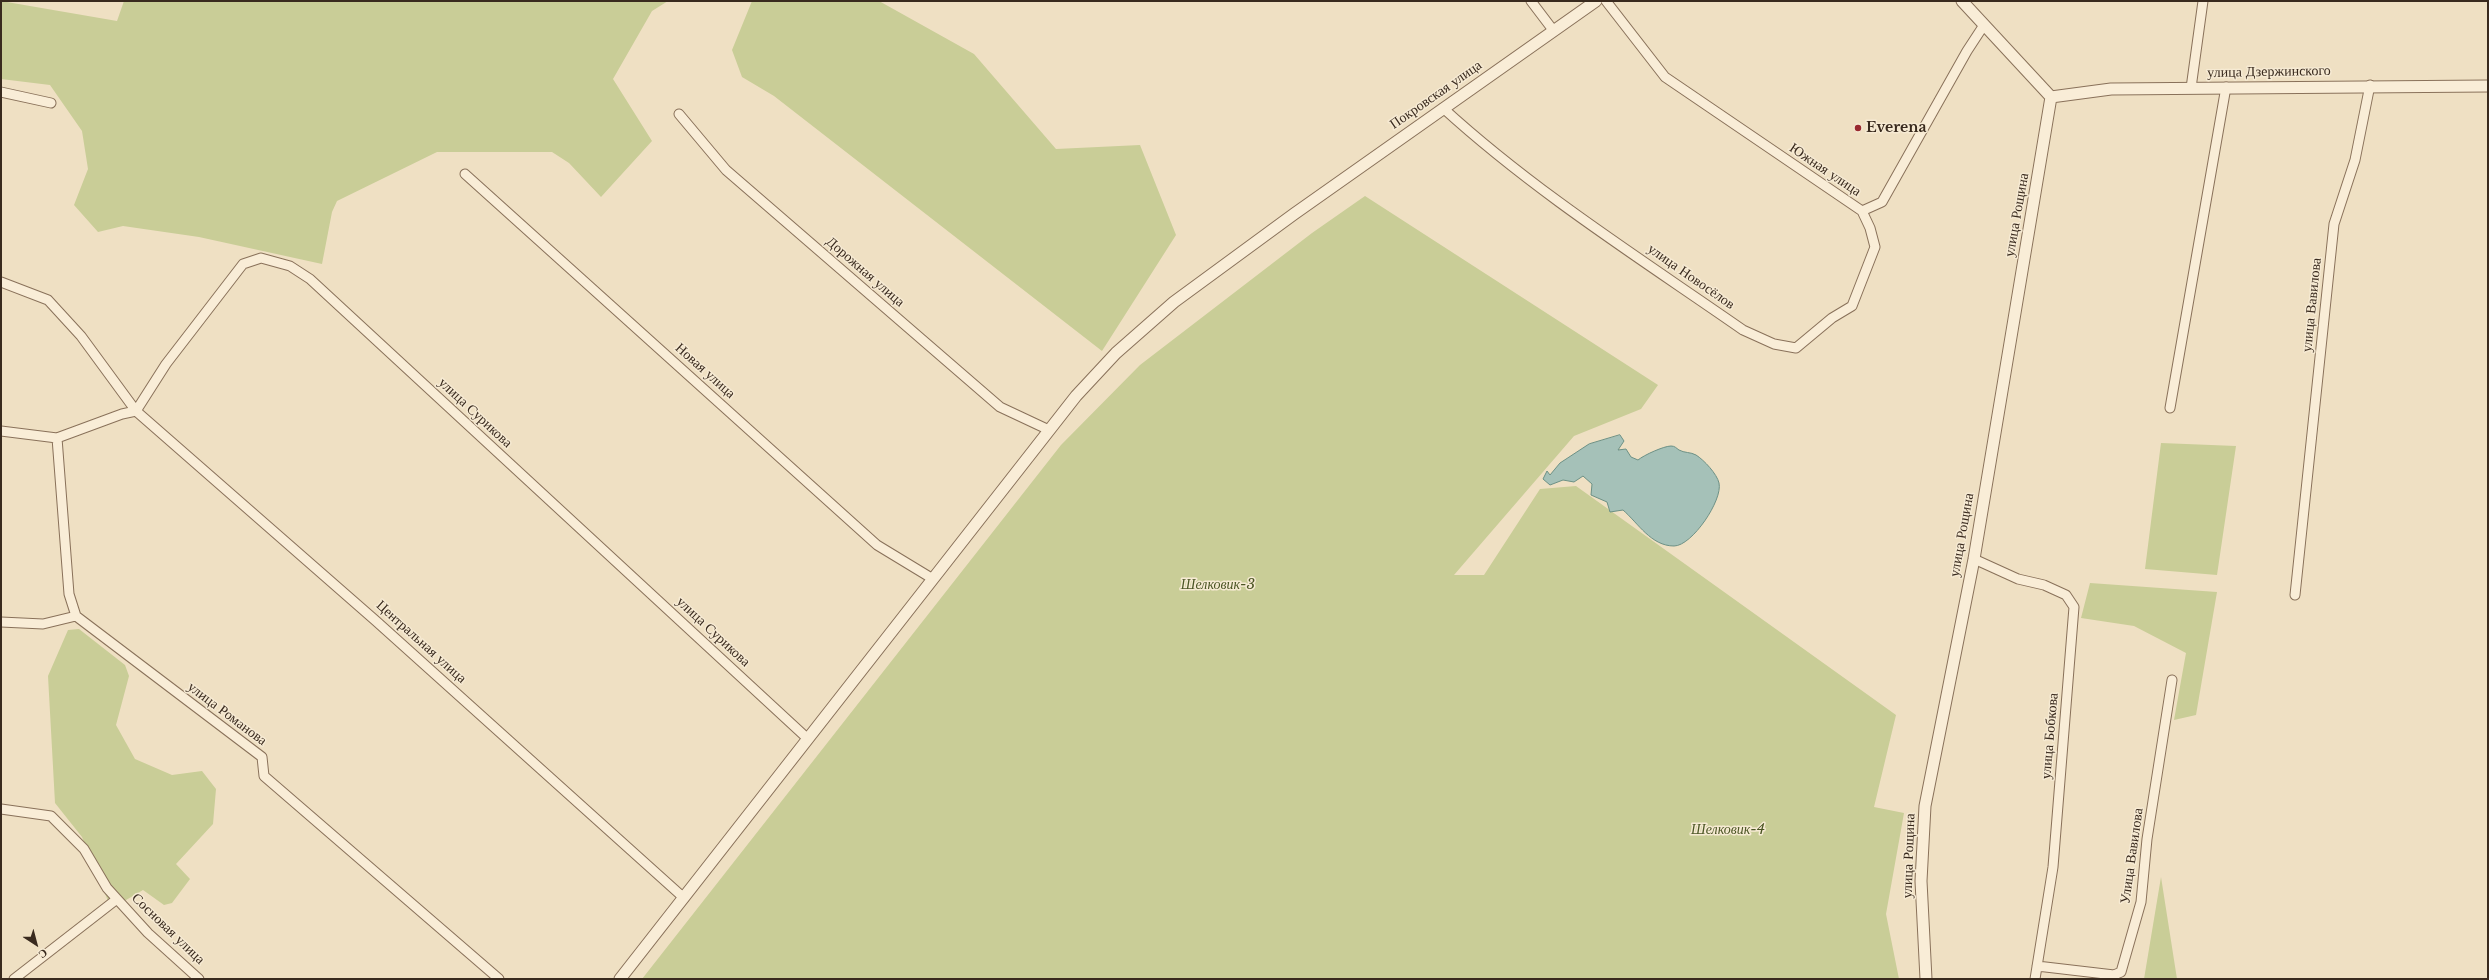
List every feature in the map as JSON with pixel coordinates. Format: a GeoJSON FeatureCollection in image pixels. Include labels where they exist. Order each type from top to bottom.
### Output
{"type":"FeatureCollection","features":[{"type":"Feature","properties":{"kind":"street"},"geometry":{"type":"LineString","coordinates":[[1531,1],[1553,30]]}},
{"type":"Feature","properties":{"kind":"street","name":"Покровская улица"},"geometry":{"type":"LineString","coordinates":[[620,979],[1049,430],[1076,396],[1116,353],[1168,308],[1294,214],[1596,1]]}},
{"type":"Feature","properties":{"kind":"street","name":"Южная улица"},"geometry":{"type":"LineString","coordinates":[[1606,1],[1665,77],[1862,211],[1882,202],[1967,51],[1984,25]]}},
{"type":"Feature","properties":{"kind":"street"},"geometry":{"type":"LineString","coordinates":[[1962,1],[2051,97]]}},
{"type":"Feature","properties":{"kind":"street"},"geometry":{"type":"LineString","coordinates":[[2191,88],[2203,1]]}},
{"type":"Feature","properties":{"kind":"street","name":"улица Вавилова"},"geometry":{"type":"LineString","coordinates":[[2295,595],[2334,224],[2355,160],[2370,86]]}},
{"type":"Feature","properties":{"kind":"street","name":"улица Дзержинского"},"geometry":{"type":"LineString","coordinates":[[2051,97],[2111,89],[2488,86]]}},
{"type":"Feature","properties":{"kind":"street"},"geometry":{"type":"LineString","coordinates":[[2170,408],[2226,87]]}},
{"type":"Feature","properties":{"kind":"street"},"geometry":{"type":"LineString","coordinates":[[1,92],[51,103]]}},
{"type":"Feature","properties":{"kind":"street","name":"улица Рощина"},"geometry":{"type":"LineString","coordinates":[[1926,979],[1921,881],[1925,806],[1974,559],[2051,97]]}},
{"type":"Feature","properties":{"kind":"street","name":"улица Новосёлов"},"geometry":{"type":"LineString","coordinates":[[1443,108],[1477,139],[1548,195],[1743,330],[1774,344],[1796,348],[1832,318],[1852,306],[1875,247],[1870,228],[1862,211]]}},
{"type":"Feature","properties":{"kind":"street","name":"Дорожная улица"},"geometry":{"type":"LineString","coordinates":[[679,114],[726,170],[994,402],[1000,407],[1049,430]]}},
{"type":"Feature","properties":{"kind":"street","name":"Новая улица"},"geometry":{"type":"LineString","coordinates":[[465,174],[877,545],[933,579]]}},
{"type":"Feature","properties":{"kind":"street","name":"улица Сурикова"},"geometry":{"type":"LineString","coordinates":[[136,411],[166,364],[243,264],[261,258],[290,266],[310,279],[808,739]]}},
{"type":"Feature","properties":{"kind":"street","name":"Центральная улица"},"geometry":{"type":"LineString","coordinates":[[1,282],[48,300],[81,336],[136,411],[376,621],[684,898]]}},
{"type":"Feature","properties":{"kind":"street"},"geometry":{"type":"LineString","coordinates":[[1,431],[57,438],[122,414],[136,411]]}},
{"type":"Feature","properties":{"kind":"street"},"geometry":{"type":"LineString","coordinates":[[1,622],[43,624],[76,616],[69,594],[57,438]]}},
{"type":"Feature","properties":{"kind":"street","name":"улица Бобкова"},"geometry":{"type":"LineString","coordinates":[[1974,559],[2018,579],[2044,585],[2066,595],[2074,607],[2053,867],[2034,979]]}},
{"type":"Feature","properties":{"kind":"street","name":"улица Романова"},"geometry":{"type":"LineString","coordinates":[[76,616],[262,757],[264,776],[499,979]]}},
{"type":"Feature","properties":{"kind":"street","name":"Улица Вавилова"},"geometry":{"type":"LineString","coordinates":[[2037,966],[2114,976],[2121,972],[2141,902],[2147,839],[2172,680]]}},
{"type":"Feature","properties":{"kind":"street","name":"Сосновая улица"},"geometry":{"type":"LineString","coordinates":[[1,809],[51,816],[84,849],[107,888],[148,933],[199,979]]}},
{"type":"Feature","properties":{"kind":"street"},"geometry":{"type":"LineString","coordinates":[[14,979],[117,899]]}},
{"type":"Feature","properties":{"kind":"green space"},"geometry":{"type":"Polygon","coordinates":[[[1,1],[117,21],[124,1],[668,1],[652,11],[613,79],[652,141],[601,197],[569,163],[552,152],[437,152],[337,201],[332,212],[322,264],[199,237],[123,226],[98,232],[74,205],[88,169],[82,131],[50,85],[1,79],[1,1]]]}},
{"type":"Feature","properties":{"kind":"green space"},"geometry":{"type":"Polygon","coordinates":[[[752,1],[879,1],[974,54],[1056,149],[1140,145],[1176,235],[1102,351],[774,96],[742,77],[732,50],[752,1]]]}},
{"type":"Feature","properties":{"kind":"green space"},"geometry":{"type":"Polygon","coordinates":[[[1365,196],[1658,385],[1641,409],[1574,436],[1454,575],[1484,575],[1540,489],[1576,486],[1896,715],[1874,807],[1904,813],[1886,914],[1899,979],[642,979],[1061,445],[1140,365],[1312,233],[1365,196]]]}},
{"type":"Feature","properties":{"kind":"green space"},"geometry":{"type":"Polygon","coordinates":[[[2161,443],[2236,446],[2217,575],[2145,569],[2161,443]]]}},
{"type":"Feature","properties":{"kind":"green space"},"geometry":{"type":"Polygon","coordinates":[[[2090,583],[2217,592],[2196,715],[2174,720],[2186,653],[2134,626],[2081,618],[2090,583]]]}},
{"type":"Feature","properties":{"kind":"green space"},"geometry":{"type":"Polygon","coordinates":[[[79,629],[125,665],[129,676],[116,725],[135,759],[172,775],[202,771],[216,789],[213,824],[176,864],[190,879],[172,903],[164,905],[143,890],[121,903],[108,901],[82,837],[55,803],[48,676],[68,630],[79,629]]]}},
{"type":"Feature","properties":{"kind":"green space"},"geometry":{"type":"Polygon","coordinates":[[[2161,877],[2177,979],[2144,979],[2161,877]]]}},
{"type":"Feature","properties":{"kind":"water"},"geometry":{"type":"Polygon","coordinates":[[[1620,435],[1624,441],[1618,450],[1626,449],[1631,457],[1638,460],[1659,449],[1672,446],[1681,451],[1692,453],[1699,457],[1718,479],[1719,491],[1705,521],[1689,539],[1681,544],[1674,546],[1658,542],[1646,533],[1623,510],[1610,512],[1607,502],[1591,495],[1592,484],[1583,476],[1574,482],[1563,480],[1550,485],[1543,479],[1547,471],[1550,475],[1560,463],[1589,444],[1620,435]]]}},
{"type":"Feature","properties":{"kind":"place","name":"Everena"},"geometry":{"type":"Point","coordinates":[1858,128]}},
{"type":"Feature","properties":{"kind":"park label","name":"Шелковик-3"},"geometry":{"type":"Point","coordinates":[1218,585]}},
{"type":"Feature","properties":{"kind":"park label","name":"Шелковик-4"},"geometry":{"type":"Point","coordinates":[1728,830]}}]}
